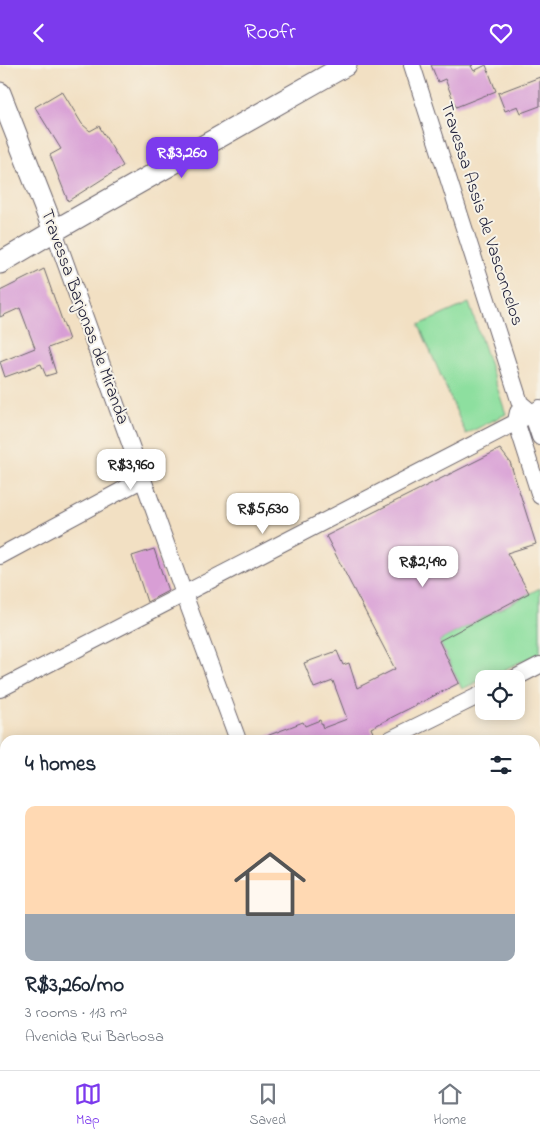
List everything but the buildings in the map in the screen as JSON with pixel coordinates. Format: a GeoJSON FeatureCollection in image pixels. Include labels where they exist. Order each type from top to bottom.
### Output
{"type":"FeatureCollection","features":[{"type":"Feature","properties":{"kind":"main road"},"geometry":{"type":"LineString","coordinates":[[0,263],[346,65]]}},
{"type":"Feature","properties":{"kind":"main road","name":"Travessa Barjonas de Miranda"},"geometry":{"type":"LineString","coordinates":[[0,93],[54,231]]}},
{"type":"Feature","properties":{"kind":"street","name":"Travessa Assis de Vasconcelos"},"geometry":{"type":"LineString","coordinates":[[412,65],[540,437]]}},
{"type":"Feature","properties":{"kind":"street","name":"Travessa Barjonas de Miranda"},"geometry":{"type":"LineString","coordinates":[[54,231],[236,735]]}},
{"type":"Feature","properties":{"kind":"street"},"geometry":{"type":"LineString","coordinates":[[0,689],[516,421],[531,408]]}},
{"type":"Feature","properties":{"kind":"street"},"geometry":{"type":"LineString","coordinates":[[516,421],[540,496]]}},
{"type":"Feature","properties":{"kind":"street"},"geometry":{"type":"LineString","coordinates":[[0,556],[143,479]]}},
{"type":"Feature","properties":{"kind":"street"},"geometry":{"type":"LineString","coordinates":[[525,673],[540,665]]}},
{"type":"Feature","properties":{"kind":"street"},"geometry":{"type":"LineString","coordinates":[[399,735],[475,697]]}},
{"type":"Feature","properties":{"kind":"green space"},"geometry":{"type":"Polygon","coordinates":[[[469,303],[506,414],[466,434],[419,325],[469,303]]]}},
{"type":"Feature","properties":{"kind":"green space"},"geometry":{"type":"Polygon","coordinates":[[[540,588],[540,653],[503,670],[475,670],[475,683],[462,689],[439,641],[540,588]]]}}]}
